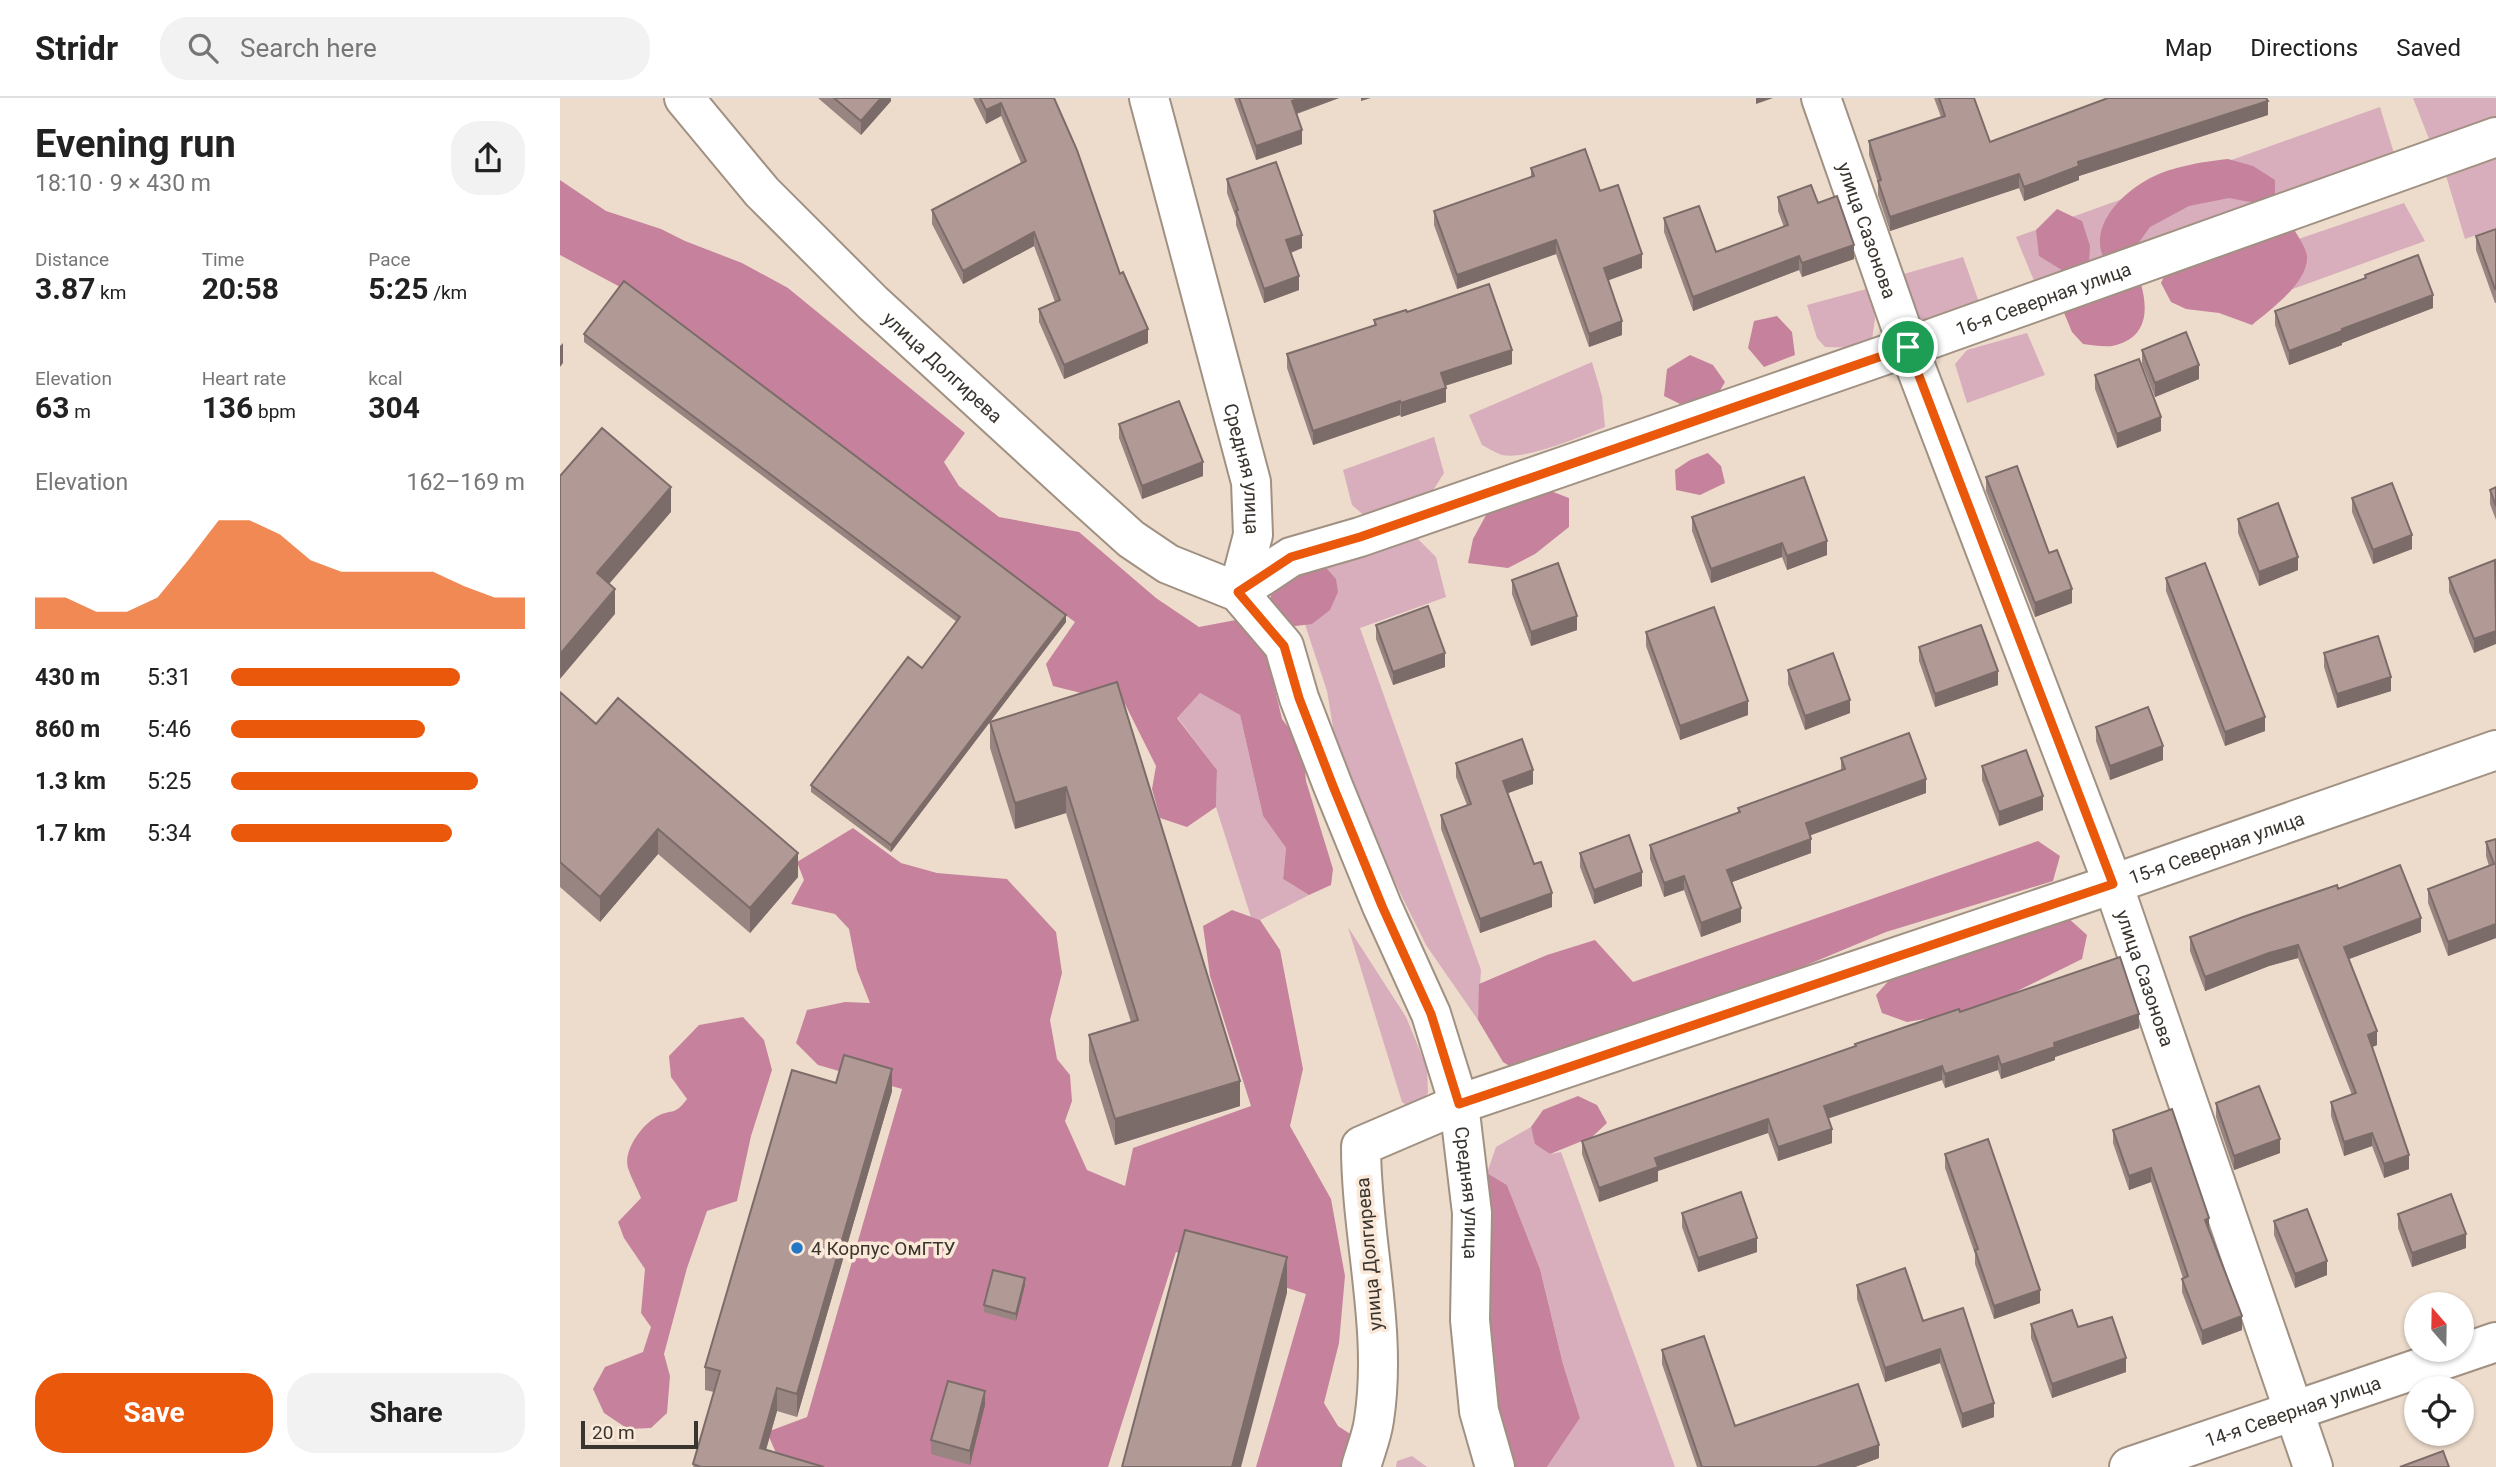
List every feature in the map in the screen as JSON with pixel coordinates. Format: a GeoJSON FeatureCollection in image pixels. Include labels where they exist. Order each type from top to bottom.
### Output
{"type":"FeatureCollection","features":[{"type":"Feature","properties":{"kind":"street","name":"улица Долгирева"},"geometry":{"type":"LineString","coordinates":[[684,98],[761,192],[873,303],[1079,492],[1131,538],[1168,564],[1238,592]]}},
{"type":"Feature","properties":{"kind":"street","name":"Средняя улица"},"geometry":{"type":"LineString","coordinates":[[1149,98],[1251,482],[1253,535],[1238,592],[1284,646],[1299,698],[1338,798],[1382,906],[1431,1014],[1459,1104],[1472,1213],[1470,1320],[1479,1411],[1495,1467]]}},
{"type":"Feature","properties":{"kind":"street","name":"улица Сазонова"},"geometry":{"type":"LineString","coordinates":[[1821,98],[1908,347],[2113,884],[2312,1467]]}},
{"type":"Feature","properties":{"kind":"street","name":"16-я Северная улица"},"geometry":{"type":"LineString","coordinates":[[1238,592],[1291,557],[1360,537],[1908,347],[2496,137]]}},
{"type":"Feature","properties":{"kind":"street","name":"15-я Северная улица"},"geometry":{"type":"LineString","coordinates":[[1459,1104],[2113,884],[2496,750]]}},
{"type":"Feature","properties":{"kind":"street","name":"улица Долгирева"},"geometry":{"type":"LineString","coordinates":[[1361,1467],[1374,1421],[1378,1349],[1361,1186],[1361,1146],[1459,1104]]}},
{"type":"Feature","properties":{"kind":"street","name":"14-я Северная улица"},"geometry":{"type":"LineString","coordinates":[[2129,1467],[2496,1342]]}},
{"type":"Feature","properties":{"kind":"shaded area"},"geometry":{"type":"Polygon","coordinates":[[[2413,98],[2496,98],[2496,121],[2431,144],[2413,98]]]}},
{"type":"Feature","properties":{"kind":"shaded area"},"geometry":{"type":"Polygon","coordinates":[[[2380,107],[2396,160],[2037,288],[2016,237],[2380,107]]]}},
{"type":"Feature","properties":{"kind":"shaded area"},"geometry":{"type":"Polygon","coordinates":[[[2496,152],[2496,228],[2465,239],[2444,169],[2496,152]]]}},
{"type":"Feature","properties":{"kind":"shaded area"},"geometry":{"type":"Polygon","coordinates":[[[2228,159],[2253,166],[2275,180],[2275,197],[2265,205],[2229,198],[2189,206],[2150,227],[2132,252],[2104,259],[2100,247],[2103,225],[2125,196],[2154,176],[2174,169],[2228,159]]]}},
{"type":"Feature","properties":{"kind":"shaded area"},"geometry":{"type":"Polygon","coordinates":[[[560,180],[606,211],[661,229],[742,263],[788,288],[965,433],[944,462],[959,486],[999,517],[1079,532],[1156,598],[1199,627],[1241,619],[1265,648],[1282,719],[1303,747],[1306,781],[1333,869],[1331,885],[1309,895],[1283,879],[1286,848],[1263,816],[1240,715],[1200,693],[1177,718],[1217,770],[1216,807],[1187,827],[1160,818],[1152,789],[1156,766],[1125,704],[1053,686],[1046,664],[1075,622],[624,289],[560,255],[560,180]]]}},
{"type":"Feature","properties":{"kind":"shaded area"},"geometry":{"type":"Polygon","coordinates":[[[2404,203],[2425,241],[2276,295],[2266,250],[2404,203]]]}},
{"type":"Feature","properties":{"kind":"shaded area"},"geometry":{"type":"Polygon","coordinates":[[[2057,209],[2082,221],[2090,246],[2089,263],[2065,272],[2039,256],[2036,230],[2057,209]]]}},
{"type":"Feature","properties":{"kind":"shaded area"},"geometry":{"type":"Polygon","coordinates":[[[2295,231],[2307,256],[2302,276],[2287,295],[2252,325],[2219,313],[2186,309],[2171,302],[2161,283],[2167,270],[2270,232],[2295,231]]]}},
{"type":"Feature","properties":{"kind":"shaded area"},"geometry":{"type":"Polygon","coordinates":[[[1963,257],[1980,305],[1912,324],[1897,276],[1963,257]]]}},
{"type":"Feature","properties":{"kind":"shaded area"},"geometry":{"type":"Polygon","coordinates":[[[2141,284],[2144,315],[2138,331],[2132,337],[2112,346],[2098,346],[2083,344],[2072,332],[2062,308],[2141,284]]]}},
{"type":"Feature","properties":{"kind":"shaded area"},"geometry":{"type":"Polygon","coordinates":[[[1870,288],[1875,318],[1871,348],[1825,347],[1817,338],[1807,305],[1870,288]]]}},
{"type":"Feature","properties":{"kind":"shaded area"},"geometry":{"type":"Polygon","coordinates":[[[1777,316],[1792,332],[1795,355],[1764,367],[1748,348],[1754,321],[1777,316]]]}},
{"type":"Feature","properties":{"kind":"shaded area"},"geometry":{"type":"Polygon","coordinates":[[[2027,333],[2045,375],[1967,403],[1955,364],[1967,350],[2027,333]]]}},
{"type":"Feature","properties":{"kind":"shaded area"},"geometry":{"type":"Polygon","coordinates":[[[1690,355],[1713,365],[1725,382],[1714,401],[1680,404],[1664,396],[1667,369],[1690,355]]]}},
{"type":"Feature","properties":{"kind":"shaded area"},"geometry":{"type":"Polygon","coordinates":[[[1592,362],[1602,396],[1605,427],[1554,446],[1513,456],[1502,455],[1482,445],[1469,415],[1592,362]]]}},
{"type":"Feature","properties":{"kind":"shaded area"},"geometry":{"type":"Polygon","coordinates":[[[1434,437],[1444,473],[1432,492],[1367,518],[1352,505],[1343,470],[1434,437]]]}},
{"type":"Feature","properties":{"kind":"shaded area"},"geometry":{"type":"Polygon","coordinates":[[[1708,453],[1721,466],[1725,483],[1700,495],[1676,490],[1675,470],[1708,453]]]}},
{"type":"Feature","properties":{"kind":"shaded area"},"geometry":{"type":"Polygon","coordinates":[[[1535,485],[1569,498],[1569,527],[1535,554],[1508,568],[1468,563],[1473,539],[1492,504],[1535,485]]]}},
{"type":"Feature","properties":{"kind":"shaded area"},"geometry":{"type":"Polygon","coordinates":[[[1411,532],[1436,557],[1446,597],[1360,628],[1481,970],[1478,1020],[1426,945],[1368,828],[1335,739],[1327,691],[1292,585],[1307,569],[1330,567],[1411,532]]]}},
{"type":"Feature","properties":{"kind":"shaded area"},"geometry":{"type":"Polygon","coordinates":[[[1320,561],[1336,579],[1338,592],[1330,610],[1312,624],[1287,627],[1271,615],[1270,600],[1274,583],[1320,561]]]}},
{"type":"Feature","properties":{"kind":"shaded area"},"geometry":{"type":"Polygon","coordinates":[[[1200,693],[1240,715],[1263,816],[1286,848],[1283,879],[1309,895],[1260,920],[1251,917],[1216,807],[1217,770],[1177,717],[1200,693]]]}},
{"type":"Feature","properties":{"kind":"shaded area"},"geometry":{"type":"Polygon","coordinates":[[[853,828],[901,863],[937,873],[1007,879],[1056,932],[1062,973],[1050,1020],[1057,1059],[1070,1075],[1072,1101],[1065,1121],[1087,1170],[1125,1186],[1133,1148],[1251,1106],[1210,976],[1203,926],[1232,910],[1260,920],[1280,950],[1303,1069],[1290,1126],[1331,1199],[1345,1276],[1339,1343],[1324,1403],[1338,1426],[1364,1443],[1348,1467],[1256,1467],[1306,1294],[1176,1252],[1108,1467],[782,1467],[767,1432],[807,1417],[902,1089],[818,1065],[796,1043],[807,1010],[845,1002],[870,1003],[857,970],[849,929],[835,914],[791,904],[804,880],[797,862],[853,828]]]}},
{"type":"Feature","properties":{"kind":"shaded area"},"geometry":{"type":"Polygon","coordinates":[[[2038,841],[2060,856],[2053,881],[1886,932],[1771,980],[1524,1075],[1503,1062],[1478,1020],[1479,984],[1547,955],[1595,940],[1633,982],[2038,841]]]}},
{"type":"Feature","properties":{"kind":"shaded area"},"geometry":{"type":"Polygon","coordinates":[[[2067,917],[2087,935],[2082,959],[1979,1010],[1907,1022],[1882,1013],[1876,995],[1892,977],[2067,917]]]}},
{"type":"Feature","properties":{"kind":"shaded area"},"geometry":{"type":"Polygon","coordinates":[[[1348,927],[1406,1017],[1427,1068],[1428,1093],[1421,1101],[1408,1106],[1402,1102],[1348,927]]]}},
{"type":"Feature","properties":{"kind":"shaded area"},"geometry":{"type":"Polygon","coordinates":[[[743,1017],[764,1040],[772,1070],[751,1136],[737,1201],[707,1211],[687,1268],[664,1354],[670,1376],[667,1413],[651,1428],[628,1429],[604,1413],[593,1389],[605,1367],[643,1352],[651,1327],[641,1313],[645,1269],[624,1238],[618,1222],[641,1198],[628,1168],[628,1154],[634,1140],[645,1126],[661,1114],[679,1108],[687,1099],[671,1077],[669,1056],[699,1025],[743,1017]]]}},
{"type":"Feature","properties":{"kind":"shaded area"},"geometry":{"type":"Polygon","coordinates":[[[1578,1096],[1597,1105],[1607,1123],[1592,1137],[1550,1154],[1535,1144],[1531,1127],[1543,1110],[1578,1096]]]}},
{"type":"Feature","properties":{"kind":"shaded area"},"geometry":{"type":"Polygon","coordinates":[[[1531,1127],[1536,1144],[1550,1154],[1561,1152],[1675,1467],[1547,1467],[1580,1418],[1563,1364],[1540,1269],[1507,1185],[1487,1173],[1496,1147],[1531,1127]]]}},
{"type":"Feature","properties":{"kind":"shaded area"},"geometry":{"type":"Polygon","coordinates":[[[1487,1173],[1507,1185],[1540,1269],[1563,1364],[1580,1418],[1547,1467],[1508,1467],[1495,1431],[1479,1191],[1487,1173]]]}},
{"type":"Feature","properties":{"kind":"shaded area"},"geometry":{"type":"Polygon","coordinates":[[[1412,1456],[1427,1467],[1396,1467],[1397,1461],[1412,1456]]]}},
{"type":"Feature","properties":{"kind":"building"},"geometry":{"type":"Polygon","coordinates":[[[834,98],[881,98],[861,121],[834,98]]]}},
{"type":"Feature","properties":{"kind":"building"},"geometry":{"type":"Polygon","coordinates":[[[980,98],[1054,98],[1077,150],[1120,274],[1123,272],[1148,329],[1064,365],[1039,309],[1060,300],[1034,232],[963,271],[932,210],[1026,161],[1001,103],[986,110],[980,98]]]}},
{"type":"Feature","properties":{"kind":"building"},"geometry":{"type":"Polygon","coordinates":[[[1239,98],[1301,98],[1292,101],[1302,130],[1256,146],[1239,98]]]}},
{"type":"Feature","properties":{"kind":"building"},"geometry":{"type":"Polygon","coordinates":[[[1939,98],[1974,98],[1990,142],[2108,98],[2266,98],[2268,101],[2078,162],[2079,166],[2024,187],[2019,174],[1890,217],[1869,141],[1945,116],[1939,98]]]}},
{"type":"Feature","properties":{"kind":"building"},"geometry":{"type":"Polygon","coordinates":[[[1585,149],[1600,191],[1618,185],[1642,254],[1604,268],[1622,321],[1589,334],[1556,240],[1457,275],[1434,211],[1534,176],[1531,168],[1585,149]]]}},
{"type":"Feature","properties":{"kind":"building"},"geometry":{"type":"Polygon","coordinates":[[[1276,162],[1302,235],[1286,240],[1299,276],[1264,289],[1227,179],[1276,162]]]}},
{"type":"Feature","properties":{"kind":"building"},"geometry":{"type":"Polygon","coordinates":[[[1811,185],[1818,203],[1837,196],[1854,245],[1802,263],[1799,256],[1693,297],[1664,218],[1699,206],[1716,252],[1788,225],[1778,197],[1811,185]]]}},
{"type":"Feature","properties":{"kind":"building"},"geometry":{"type":"Polygon","coordinates":[[[2496,229],[2496,289],[2495,289],[2476,236],[2496,229]]]}},
{"type":"Feature","properties":{"kind":"building"},"geometry":{"type":"Polygon","coordinates":[[[2418,255],[2433,295],[2289,351],[2275,311],[2366,278],[2365,275],[2418,255]]]}},
{"type":"Feature","properties":{"kind":"building"},"geometry":{"type":"Polygon","coordinates":[[[624,281],[1066,615],[891,845],[811,785],[908,657],[922,668],[960,617],[584,334],[624,281]]]}},
{"type":"Feature","properties":{"kind":"building"},"geometry":{"type":"Polygon","coordinates":[[[1489,284],[1512,350],[1441,373],[1446,388],[1313,431],[1287,354],[1376,325],[1374,320],[1406,310],[1407,312],[1489,284]]]}},
{"type":"Feature","properties":{"kind":"building"},"geometry":{"type":"Polygon","coordinates":[[[2186,332],[2199,365],[2155,383],[2142,350],[2186,332]]]}},
{"type":"Feature","properties":{"kind":"building"},"geometry":{"type":"Polygon","coordinates":[[[2139,359],[2161,417],[2117,434],[2095,375],[2139,359]]]}},
{"type":"Feature","properties":{"kind":"building"},"geometry":{"type":"Polygon","coordinates":[[[1179,401],[1203,462],[1142,486],[1119,424],[1179,401]]]}},
{"type":"Feature","properties":{"kind":"building"},"geometry":{"type":"Polygon","coordinates":[[[602,428],[671,487],[597,573],[615,589],[560,654],[560,476],[602,428]]]}},
{"type":"Feature","properties":{"kind":"building"},"geometry":{"type":"Polygon","coordinates":[[[2017,466],[2049,553],[2057,550],[2072,589],[2035,603],[1986,477],[2017,466]]]}},
{"type":"Feature","properties":{"kind":"building"},"geometry":{"type":"Polygon","coordinates":[[[1804,477],[1827,541],[1787,556],[1782,543],[1711,569],[1692,517],[1804,477]]]}},
{"type":"Feature","properties":{"kind":"building"},"geometry":{"type":"Polygon","coordinates":[[[2392,483],[2412,535],[2373,550],[2352,498],[2392,483]]]}},
{"type":"Feature","properties":{"kind":"building"},"geometry":{"type":"Polygon","coordinates":[[[2496,487],[2496,506],[2490,490],[2496,487]]]}},
{"type":"Feature","properties":{"kind":"building"},"geometry":{"type":"Polygon","coordinates":[[[2278,503],[2298,557],[2259,572],[2238,519],[2278,503]]]}},
{"type":"Feature","properties":{"kind":"building"},"geometry":{"type":"Polygon","coordinates":[[[2495,560],[2496,631],[2474,639],[2449,578],[2495,560]]]}},
{"type":"Feature","properties":{"kind":"building"},"geometry":{"type":"Polygon","coordinates":[[[1558,563],[1577,616],[1531,632],[1512,580],[1558,563]]]}},
{"type":"Feature","properties":{"kind":"building"},"geometry":{"type":"Polygon","coordinates":[[[2205,563],[2265,717],[2225,732],[2166,578],[2205,563]]]}},
{"type":"Feature","properties":{"kind":"building"},"geometry":{"type":"Polygon","coordinates":[[[1428,606],[1445,653],[1393,672],[1376,625],[1428,606]]]}},
{"type":"Feature","properties":{"kind":"building"},"geometry":{"type":"Polygon","coordinates":[[[1714,607],[1748,701],[1680,726],[1646,632],[1714,607]]]}},
{"type":"Feature","properties":{"kind":"building"},"geometry":{"type":"Polygon","coordinates":[[[1981,625],[1998,671],[1935,694],[1919,647],[1981,625]]]}},
{"type":"Feature","properties":{"kind":"building"},"geometry":{"type":"Polygon","coordinates":[[[2378,636],[2391,677],[2337,694],[2324,653],[2378,636]]]}},
{"type":"Feature","properties":{"kind":"building"},"geometry":{"type":"Polygon","coordinates":[[[1833,653],[1850,700],[1805,716],[1788,670],[1833,653]]]}},
{"type":"Feature","properties":{"kind":"building"},"geometry":{"type":"Polygon","coordinates":[[[1117,682],[1240,1081],[1115,1119],[1089,1035],[1138,1020],[1066,787],[1015,803],[990,722],[1117,682]]]}},
{"type":"Feature","properties":{"kind":"building"},"geometry":{"type":"Polygon","coordinates":[[[560,692],[596,724],[618,698],[798,853],[750,908],[658,829],[600,897],[560,862],[560,692]]]}},
{"type":"Feature","properties":{"kind":"building"},"geometry":{"type":"Polygon","coordinates":[[[2148,707],[2163,746],[2110,766],[2096,727],[2148,707]]]}},
{"type":"Feature","properties":{"kind":"building"},"geometry":{"type":"Polygon","coordinates":[[[1909,733],[1926,779],[1806,823],[1811,839],[1727,870],[1741,908],[1701,923],[1684,876],[1664,883],[1650,845],[1740,812],[1738,808],[1845,769],[1841,758],[1909,733]]]}},
{"type":"Feature","properties":{"kind":"building"},"geometry":{"type":"Polygon","coordinates":[[[1522,739],[1533,770],[1503,781],[1534,864],[1541,862],[1552,893],[1480,919],[1441,815],[1471,804],[1456,763],[1522,739]]]}},
{"type":"Feature","properties":{"kind":"building"},"geometry":{"type":"Polygon","coordinates":[[[2026,750],[2043,796],[1999,812],[1982,766],[2026,750]]]}},
{"type":"Feature","properties":{"kind":"building"},"geometry":{"type":"Polygon","coordinates":[[[1629,835],[1642,872],[1594,890],[1580,853],[1629,835]]]}},
{"type":"Feature","properties":{"kind":"building"},"geometry":{"type":"Polygon","coordinates":[[[2496,839],[2496,924],[2448,942],[2428,889],[2494,864],[2486,842],[2496,839]]]}},
{"type":"Feature","properties":{"kind":"building"},"geometry":{"type":"Polygon","coordinates":[[[2400,865],[2421,918],[2344,947],[2377,1031],[2368,1035],[2409,1155],[2384,1164],[2372,1133],[2344,1142],[2331,1102],[2356,1093],[2298,945],[2205,977],[2190,937],[2337,885],[2338,889],[2400,865]]]}},
{"type":"Feature","properties":{"kind":"building"},"geometry":{"type":"Polygon","coordinates":[[[2120,957],[2139,1014],[2054,1043],[2055,1047],[2001,1065],[1998,1056],[1945,1074],[1942,1066],[1824,1106],[1832,1129],[1778,1147],[1768,1119],[1655,1158],[1658,1167],[1599,1188],[1582,1141],[1856,1046],[1855,1044],[1959,1009],[1960,1012],[2120,957]]]}},
{"type":"Feature","properties":{"kind":"building","name":"4 Корпус ОмГТУ"},"geometry":{"type":"Polygon","coordinates":[[[844,1055],[892,1069],[797,1394],[777,1388],[760,1448],[824,1467],[701,1467],[693,1464],[720,1371],[705,1367],[792,1070],[836,1083],[844,1055]]]}},
{"type":"Feature","properties":{"kind":"building"},"geometry":{"type":"Polygon","coordinates":[[[2259,1086],[2280,1139],[2234,1156],[2216,1103],[2259,1086]]]}},
{"type":"Feature","properties":{"kind":"building"},"geometry":{"type":"Polygon","coordinates":[[[2172,1109],[2209,1218],[2205,1220],[2242,1316],[2202,1331],[2182,1279],[2188,1276],[2151,1168],[2129,1176],[2113,1130],[2172,1109]]]}},
{"type":"Feature","properties":{"kind":"building"},"geometry":{"type":"Polygon","coordinates":[[[1988,1139],[2040,1290],[1994,1306],[1975,1250],[1978,1249],[1945,1154],[1988,1139]]]}},
{"type":"Feature","properties":{"kind":"building"},"geometry":{"type":"Polygon","coordinates":[[[1741,1192],[1757,1238],[1698,1258],[1682,1213],[1741,1192]]]}},
{"type":"Feature","properties":{"kind":"building"},"geometry":{"type":"Polygon","coordinates":[[[2451,1194],[2466,1234],[2412,1253],[2398,1214],[2451,1194]]]}},
{"type":"Feature","properties":{"kind":"building"},"geometry":{"type":"Polygon","coordinates":[[[2307,1209],[2327,1261],[2295,1274],[2274,1221],[2307,1209]]]}},
{"type":"Feature","properties":{"kind":"building"},"geometry":{"type":"Polygon","coordinates":[[[1185,1230],[1287,1257],[1232,1467],[1122,1467],[1185,1230]]]}},
{"type":"Feature","properties":{"kind":"building"},"geometry":{"type":"Polygon","coordinates":[[[1905,1268],[1923,1321],[1963,1308],[1994,1403],[1962,1414],[1940,1349],[1885,1368],[1857,1285],[1905,1268]]]}},
{"type":"Feature","properties":{"kind":"building"},"geometry":{"type":"Polygon","coordinates":[[[993,1270],[1025,1278],[1016,1314],[984,1305],[993,1270]]]}},
{"type":"Feature","properties":{"kind":"building"},"geometry":{"type":"Polygon","coordinates":[[[2072,1310],[2078,1327],[2112,1317],[2126,1358],[2052,1384],[2031,1324],[2072,1310]]]}},
{"type":"Feature","properties":{"kind":"building"},"geometry":{"type":"Polygon","coordinates":[[[1704,1336],[1735,1426],[1858,1384],[1879,1445],[1816,1467],[1702,1467],[1662,1350],[1704,1336]]]}},
{"type":"Feature","properties":{"kind":"building"},"geometry":{"type":"Polygon","coordinates":[[[948,1381],[985,1391],[970,1451],[931,1440],[948,1381]]]}},
{"type":"Feature","properties":{"kind":"building"},"geometry":{"type":"Polygon","coordinates":[[[2443,1451],[2449,1467],[2400,1467],[2443,1451]]]}},
{"type":"Feature","properties":{"kind":"place","name":"4 Корпус ОмГТУ"},"geometry":{"type":"Point","coordinates":[797,1248]}},
{"type":"Feature","properties":{"kind":"route"},"geometry":{"type":"LineString","coordinates":[[1908,347],[2113,884],[1459,1104],[1431,1014],[1382,906],[1333,786],[1299,698],[1284,646],[1238,592],[1291,557],[1360,537],[1908,347]]}}]}
